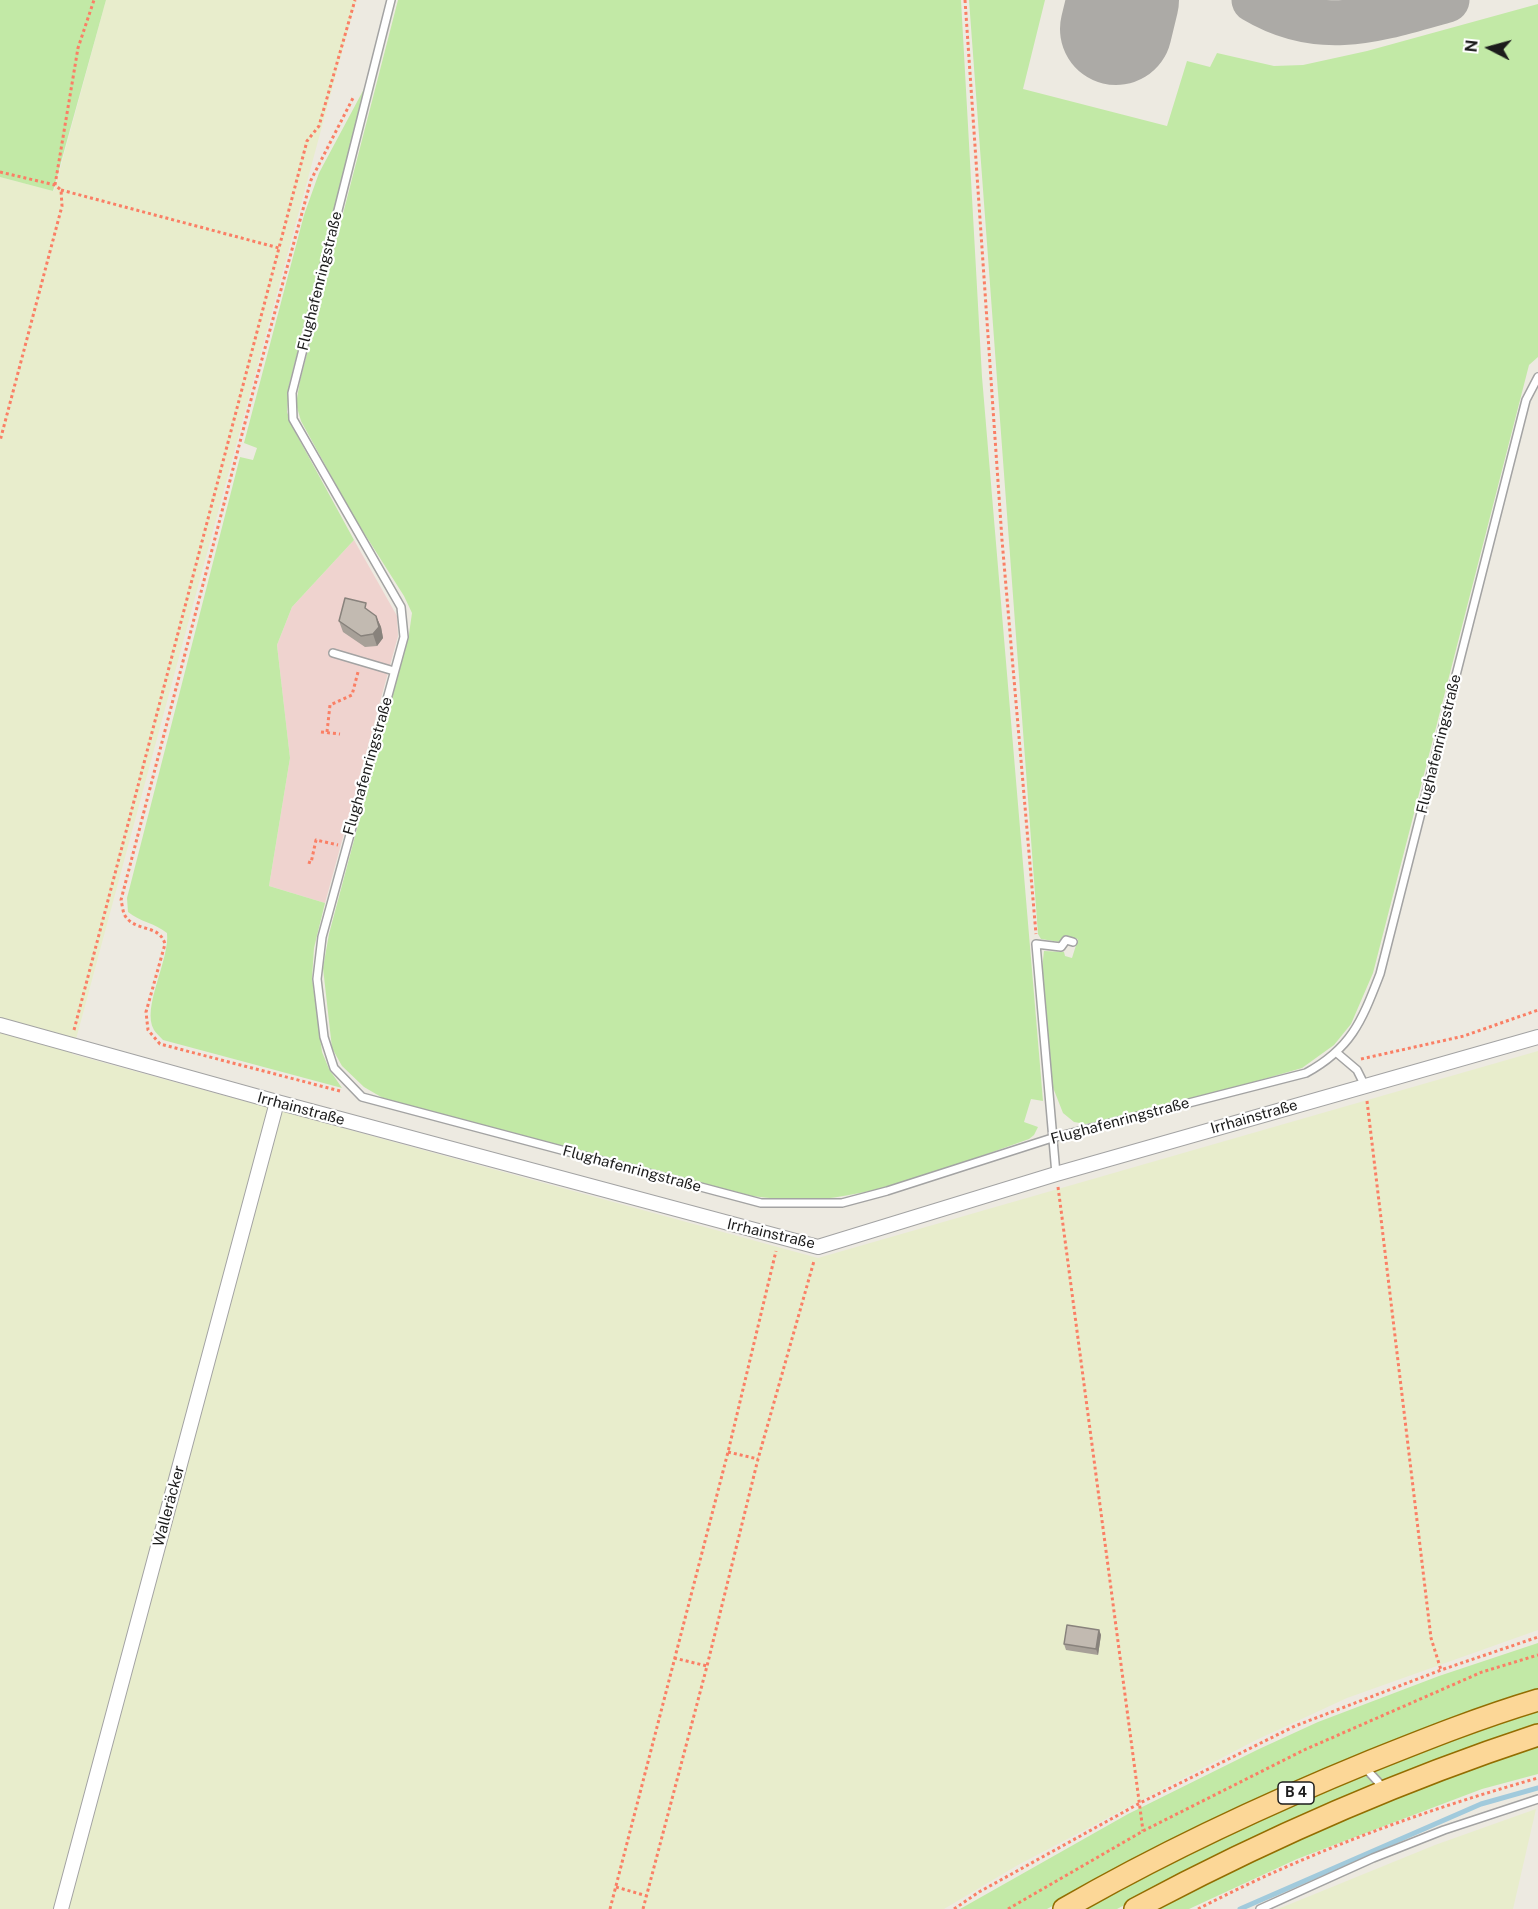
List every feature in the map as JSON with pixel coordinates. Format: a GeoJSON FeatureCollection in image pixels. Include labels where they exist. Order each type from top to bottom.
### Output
{"type":"FeatureCollection","features":[{"type":"Feature","properties":{"kind":"main road","name":"B 4"},"geometry":{"type":"LineString","coordinates":[[1064,1909],[1197,1838],[1256,1810],[1426,1739],[1538,1700]]}},
{"type":"Feature","properties":{"kind":"main road","name":"B 4"},"geometry":{"type":"LineString","coordinates":[[1135,1909],[1242,1854],[1351,1805],[1460,1762],[1538,1736]]}},
{"type":"Feature","properties":{"kind":"street","name":"Irrhainstraße"},"geometry":{"type":"LineString","coordinates":[[0,1025],[818,1247],[1056,1174],[1538,1036]]}},
{"type":"Feature","properties":{"kind":"street","name":"Walleräcker"},"geometry":{"type":"LineString","coordinates":[[61,1909],[277,1102]]}},
{"type":"Feature","properties":{"kind":"lane","name":"Flughafenringstraße"},"geometry":{"type":"LineString","coordinates":[[391,0],[291,393],[293,419],[401,607],[404,637],[322,937],[317,979],[324,1037],[334,1068],[362,1097],[761,1203],[842,1203],[887,1191],[1052,1138],[1306,1073],[1337,1053],[1352,1036],[1380,974],[1526,400],[1538,377]]}},
{"type":"Feature","properties":{"kind":"lane"},"geometry":{"type":"LineString","coordinates":[[333,653],[394,671]]}},
{"type":"Feature","properties":{"kind":"lane"},"geometry":{"type":"LineString","coordinates":[[1056,1174],[1036,944],[1061,947],[1066,940],[1073,942]]}},
{"type":"Feature","properties":{"kind":"lane"},"geometry":{"type":"LineString","coordinates":[[1337,1053],[1357,1070],[1365,1086]]}},
{"type":"Feature","properties":{"kind":"lane"},"geometry":{"type":"LineString","coordinates":[[1370,1772],[1380,1784]]}},
{"type":"Feature","properties":{"kind":"lane"},"geometry":{"type":"LineString","coordinates":[[1260,1909],[1383,1854],[1444,1830],[1538,1799]]}},
{"type":"Feature","properties":{"kind":"path"},"geometry":{"type":"LineString","coordinates":[[55,185],[78,48],[94,0]]}},
{"type":"Feature","properties":{"kind":"path"},"geometry":{"type":"LineString","coordinates":[[70,1045],[307,141],[319,126],[355,0]]}},
{"type":"Feature","properties":{"kind":"path"},"geometry":{"type":"LineString","coordinates":[[965,0],[1002,540],[1036,944]]}},
{"type":"Feature","properties":{"kind":"path"},"geometry":{"type":"LineString","coordinates":[[353,98],[311,180],[253,392],[121,900],[124,915],[134,926],[156,931],[163,936],[165,944],[146,1012],[148,1030],[160,1044],[362,1097]]}},
{"type":"Feature","properties":{"kind":"path"},"geometry":{"type":"LineString","coordinates":[[0,172],[55,185],[61,190],[279,248]]}},
{"type":"Feature","properties":{"kind":"path"},"geometry":{"type":"LineString","coordinates":[[0,441],[63,206],[61,190]]}},
{"type":"Feature","properties":{"kind":"path"},"geometry":{"type":"LineString","coordinates":[[327,732],[330,705],[352,695],[360,661]]}},
{"type":"Feature","properties":{"kind":"path"},"geometry":{"type":"LineString","coordinates":[[321,732],[340,734]]}},
{"type":"Feature","properties":{"kind":"path"},"geometry":{"type":"LineString","coordinates":[[308,862],[311,863],[316,840],[346,846]]}},
{"type":"Feature","properties":{"kind":"path"},"geometry":{"type":"LineString","coordinates":[[1347,1062],[1464,1036],[1538,1010]]}},
{"type":"Feature","properties":{"kind":"path"},"geometry":{"type":"LineString","coordinates":[[1365,1086],[1431,1638],[1441,1670]]}},
{"type":"Feature","properties":{"kind":"path"},"geometry":{"type":"LineString","coordinates":[[1056,1174],[1143,1831]]}},
{"type":"Feature","properties":{"kind":"path"},"geometry":{"type":"LineString","coordinates":[[610,1909],[728,1452],[779,1237]]}},
{"type":"Feature","properties":{"kind":"path"},"geometry":{"type":"LineString","coordinates":[[643,1909],[707,1666],[758,1459],[818,1247]]}},
{"type":"Feature","properties":{"kind":"path"},"geometry":{"type":"LineString","coordinates":[[728,1452],[758,1459]]}},
{"type":"Feature","properties":{"kind":"path"},"geometry":{"type":"LineString","coordinates":[[954,1909],[979,1892],[1140,1803],[1295,1726],[1441,1670],[1538,1637]]}},
{"type":"Feature","properties":{"kind":"path"},"geometry":{"type":"LineString","coordinates":[[1008,1909],[1143,1831],[1325,1741],[1482,1672],[1538,1655]]}},
{"type":"Feature","properties":{"kind":"path"},"geometry":{"type":"LineString","coordinates":[[674,1658],[707,1666]]}},
{"type":"Feature","properties":{"kind":"path"},"geometry":{"type":"LineString","coordinates":[[1198,1909],[1238,1888],[1312,1856],[1483,1793],[1538,1778]]}},
{"type":"Feature","properties":{"kind":"path"},"geometry":{"type":"LineString","coordinates":[[616,1887],[647,1896]]}},
{"type":"Feature","properties":{"kind":"shaded area"},"geometry":{"type":"Polygon","coordinates":[[[354,540],[397,616],[398,636],[325,903],[269,886],[290,758],[277,645],[292,607],[354,540]]]}},
{"type":"Feature","properties":{"kind":"green space"},"geometry":{"type":"Polygon","coordinates":[[[0,0],[106,0],[53,191],[0,177],[0,0]]]}},
{"type":"Feature","properties":{"kind":"green space"},"geometry":{"type":"Polygon","coordinates":[[[106,0],[356,0],[72,1054],[818,1258],[1538,1051],[1538,1630],[1347,1698],[1254,1741],[1018,1865],[944,1909],[0,1909],[0,177],[54,191],[106,0]]]}},
{"type":"Feature","properties":{"kind":"green space"},"geometry":{"type":"Polygon","coordinates":[[[398,0],[961,0],[982,377],[1043,1101],[1031,1099],[1024,1122],[1038,1127],[1029,1139],[927,1175],[874,1190],[812,1200],[752,1196],[388,1101],[364,1087],[342,1066],[332,1048],[323,968],[329,934],[409,634],[412,613],[404,596],[352,514],[301,421],[296,404],[398,0]]]}},
{"type":"Feature","properties":{"kind":"green space"},"geometry":{"type":"Polygon","coordinates":[[[969,0],[1045,0],[1023,89],[1167,126],[1187,61],[1210,67],[1217,53],[1274,66],[1303,65],[1367,51],[1538,4],[1538,357],[1529,365],[1373,973],[1351,1024],[1334,1045],[1302,1068],[1150,1112],[1086,1124],[1074,1122],[1063,1113],[1052,1085],[1042,969],[1044,951],[1064,952],[1065,956],[1072,958],[1078,939],[1063,936],[1060,942],[1041,939],[1038,934],[969,0]]]}},
{"type":"Feature","properties":{"kind":"green space"},"geometry":{"type":"Polygon","coordinates":[[[365,87],[289,385],[287,412],[294,430],[354,540],[292,607],[277,645],[290,758],[269,886],[325,903],[314,948],[312,978],[322,1052],[329,1069],[342,1088],[163,1040],[154,1030],[151,1009],[167,944],[167,933],[128,912],[127,898],[240,457],[253,460],[257,448],[244,443],[304,215],[319,173],[365,87]]]}},
{"type":"Feature","properties":{"kind":"green space"},"geometry":{"type":"Polygon","coordinates":[[[1538,1643],[1538,1691],[1078,1892],[1047,1909],[960,1909],[1128,1814],[1259,1749],[1318,1722],[1439,1676],[1538,1643]]]}},
{"type":"Feature","properties":{"kind":"green space"},"geometry":{"type":"Polygon","coordinates":[[[1538,1711],[1538,1727],[1195,1868],[1117,1909],[1086,1909],[1196,1852],[1307,1799],[1421,1752],[1538,1711]]]}},
{"type":"Feature","properties":{"kind":"green space"},"geometry":{"type":"Polygon","coordinates":[[[1538,1746],[1538,1774],[1482,1789],[1297,1859],[1189,1909],[1156,1909],[1202,1885],[1344,1820],[1440,1781],[1538,1746]]]}},
{"type":"Feature","properties":{"kind":"green space"},"geometry":{"type":"Polygon","coordinates":[[[1536,1809],[1513,1909],[1278,1909],[1435,1845],[1536,1809]]]}},
{"type":"Feature","properties":{"kind":"building"},"geometry":{"type":"Polygon","coordinates":[[[345,598],[366,603],[365,608],[376,616],[379,627],[373,634],[361,636],[339,621],[345,598]]]}},
{"type":"Feature","properties":{"kind":"building"},"geometry":{"type":"Polygon","coordinates":[[[1067,1625],[1099,1630],[1096,1649],[1064,1644],[1067,1625]]]}},
{"type":"Feature","properties":{"kind":"waterway"},"geometry":{"type":"LineString","coordinates":[[1240,1909],[1481,1804],[1538,1788]]}},
{"type":"Feature","properties":{"kind":"taxiway"},"geometry":{"type":"LineString","coordinates":[[1254,0],[1303,20],[1327,23],[1374,19],[1447,0]]}},
{"type":"Feature","properties":{"kind":"runway"},"geometry":{"type":"LineString","coordinates":[[1116,29],[1123,0]]}}]}
